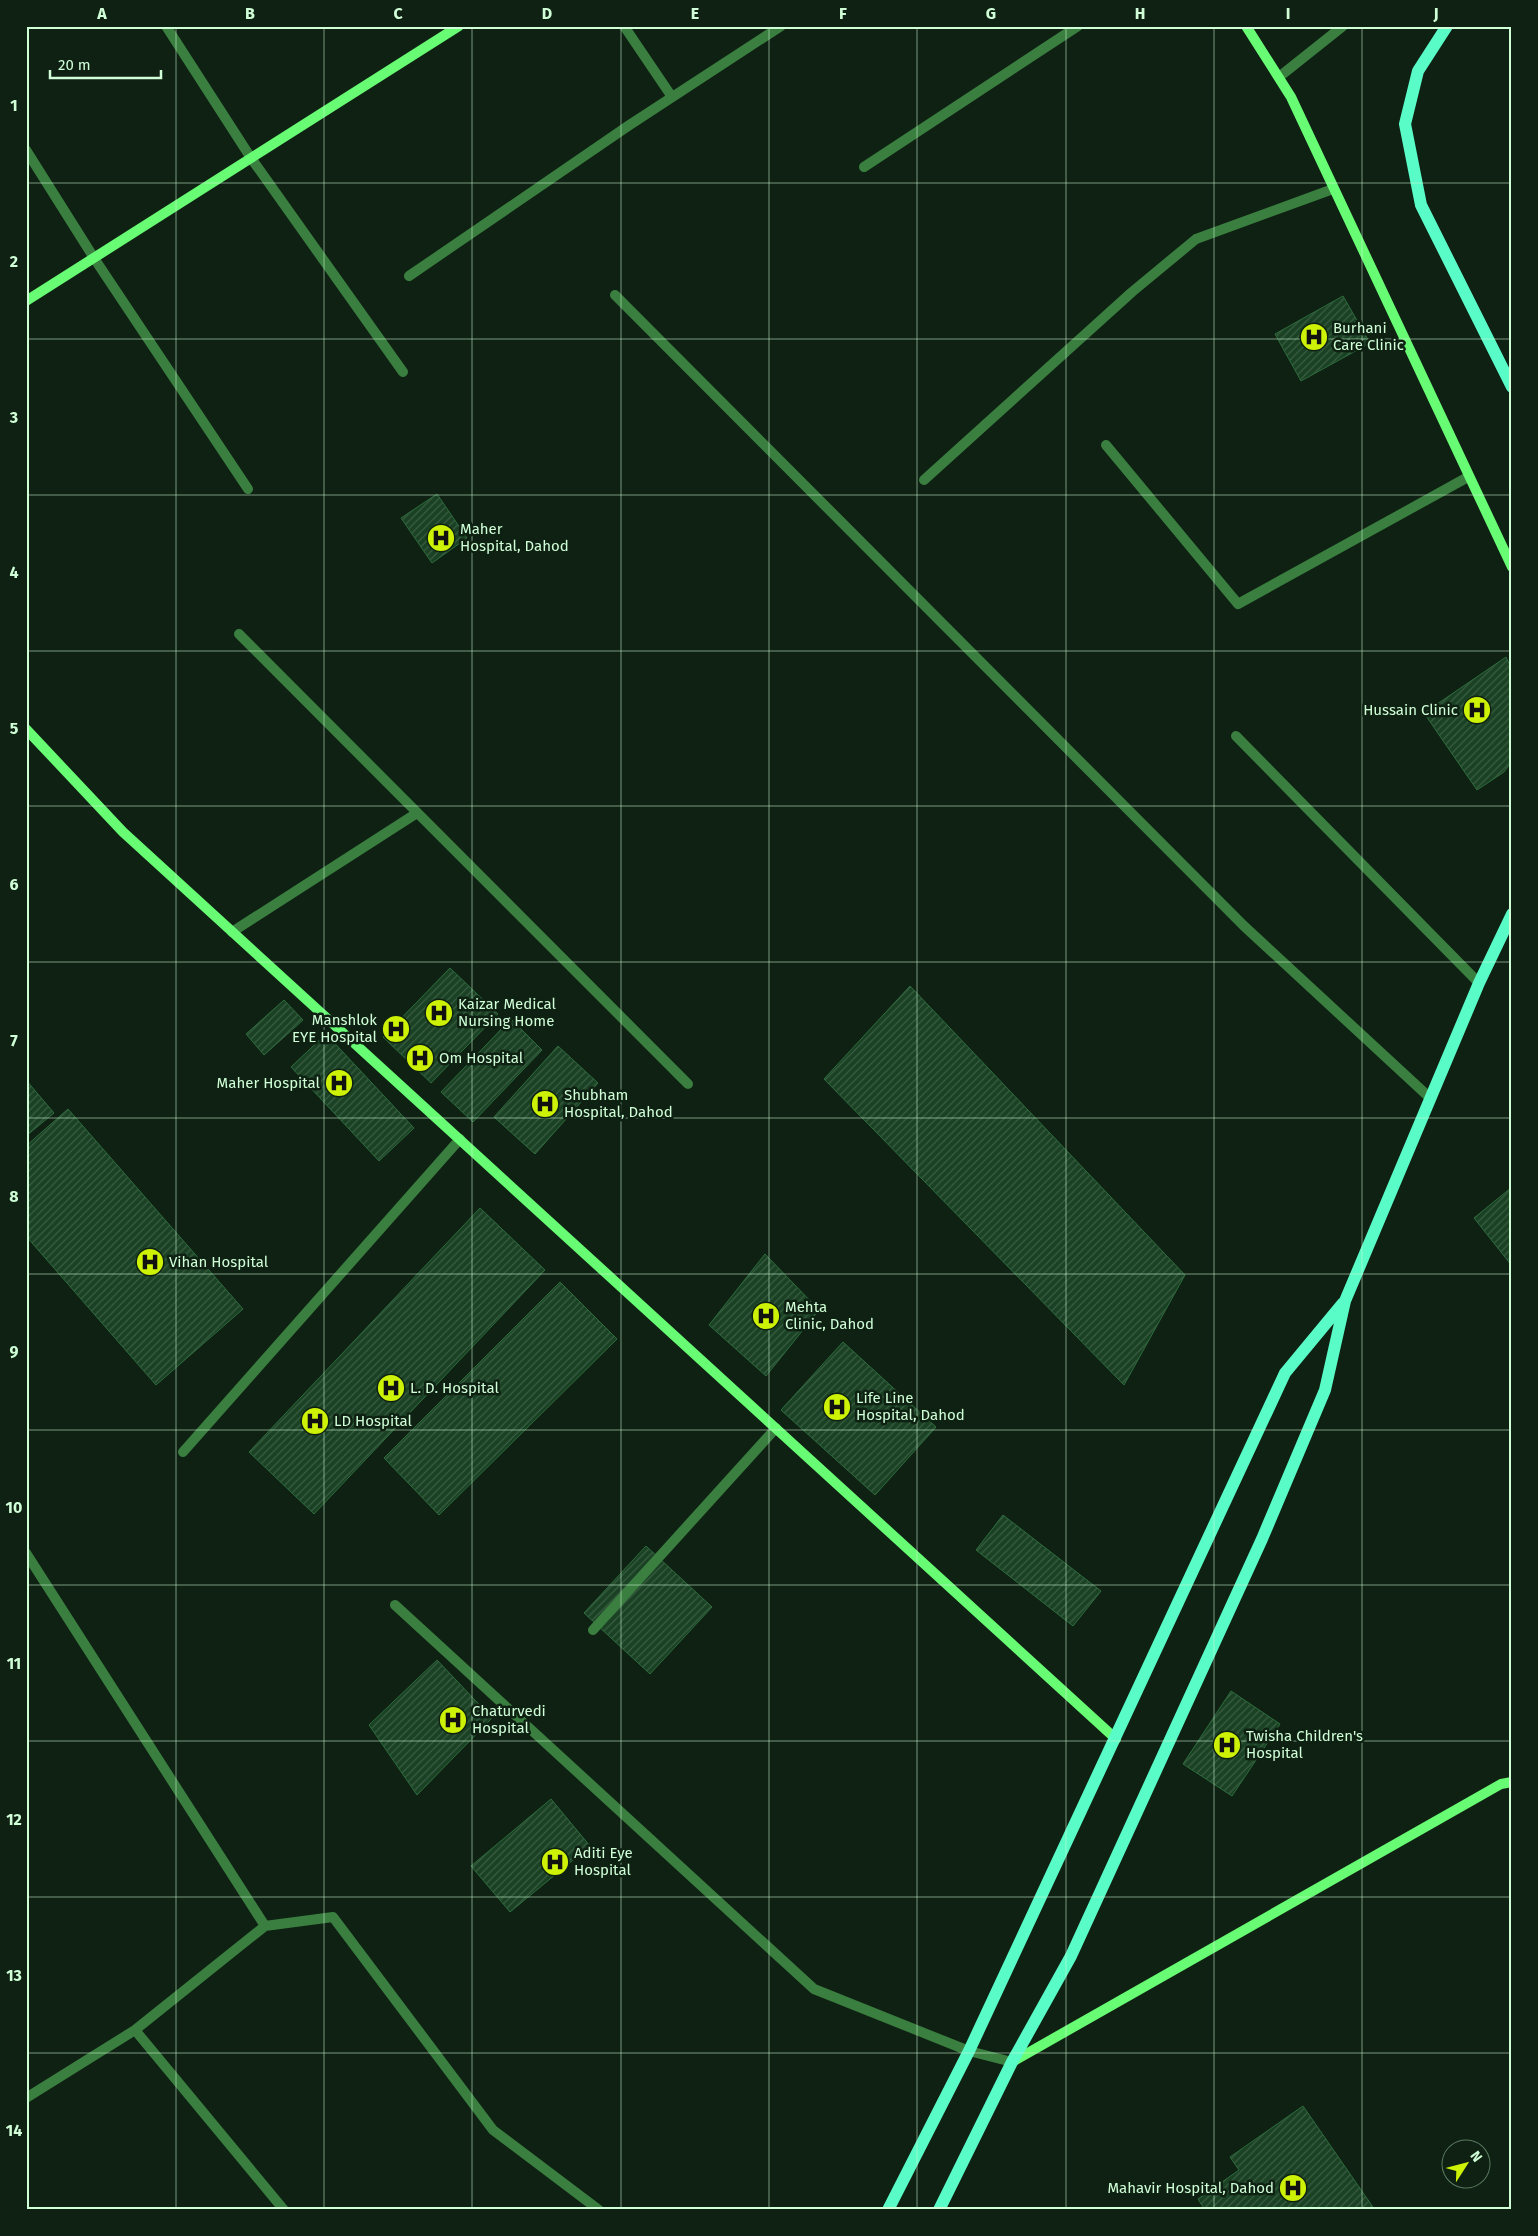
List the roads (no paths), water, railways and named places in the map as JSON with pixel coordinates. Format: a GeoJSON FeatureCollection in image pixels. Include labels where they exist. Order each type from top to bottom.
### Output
{"type":"FeatureCollection","features":[{"type":"Feature","properties":{"kind":"main road"},"geometry":{"type":"LineString","coordinates":[[1447,26],[1418,71],[1405,124],[1421,206],[1512,387]]}},
{"type":"Feature","properties":{"kind":"main road"},"geometry":{"type":"LineString","coordinates":[[939,2210],[1012,2062],[1071,1956],[1262,1538],[1325,1390],[1345,1301],[1429,1098],[1479,983],[1512,914]]}},
{"type":"Feature","properties":{"kind":"main road"},"geometry":{"type":"LineString","coordinates":[[888,2210],[969,2051],[1285,1373],[1345,1301]]}},
{"type":"Feature","properties":{"kind":"street"},"geometry":{"type":"LineString","coordinates":[[166,26],[251,158],[403,372]]}},
{"type":"Feature","properties":{"kind":"street"},"geometry":{"type":"LineString","coordinates":[[26,301],[459,26]]}},
{"type":"Feature","properties":{"kind":"street"},"geometry":{"type":"LineString","coordinates":[[624,26],[672,97]]}},
{"type":"Feature","properties":{"kind":"street"},"geometry":{"type":"LineString","coordinates":[[409,276],[672,97],[781,26]]}},
{"type":"Feature","properties":{"kind":"street"},"geometry":{"type":"LineString","coordinates":[[864,167],[1078,26]]}},
{"type":"Feature","properties":{"kind":"street"},"geometry":{"type":"LineString","coordinates":[[1246,26],[1291,97],[1468,477],[1512,567]]}},
{"type":"Feature","properties":{"kind":"street"},"geometry":{"type":"LineString","coordinates":[[1278,77],[1343,26]]}},
{"type":"Feature","properties":{"kind":"street"},"geometry":{"type":"LineString","coordinates":[[26,150],[94,258],[248,489]]}},
{"type":"Feature","properties":{"kind":"street"},"geometry":{"type":"LineString","coordinates":[[924,480],[1132,292],[1196,239],[1333,189]]}},
{"type":"Feature","properties":{"kind":"street"},"geometry":{"type":"LineString","coordinates":[[615,295],[1244,926],[1429,1098]]}},
{"type":"Feature","properties":{"kind":"street"},"geometry":{"type":"LineString","coordinates":[[1106,445],[1238,604],[1468,477]]}},
{"type":"Feature","properties":{"kind":"street"},"geometry":{"type":"LineString","coordinates":[[239,634],[688,1084]]}},
{"type":"Feature","properties":{"kind":"street"},"geometry":{"type":"LineString","coordinates":[[26,729],[123,832],[1116,1739]]}},
{"type":"Feature","properties":{"kind":"street"},"geometry":{"type":"LineString","coordinates":[[1236,736],[1479,983]]}},
{"type":"Feature","properties":{"kind":"street"},"geometry":{"type":"LineString","coordinates":[[232,932],[417,812]]}},
{"type":"Feature","properties":{"kind":"street"},"geometry":{"type":"LineString","coordinates":[[183,1452],[460,1139]]}},
{"type":"Feature","properties":{"kind":"street"},"geometry":{"type":"LineString","coordinates":[[593,1630],[776,1428]]}},
{"type":"Feature","properties":{"kind":"street"},"geometry":{"type":"LineString","coordinates":[[26,1553],[265,1926]]}},
{"type":"Feature","properties":{"kind":"street"},"geometry":{"type":"LineString","coordinates":[[395,1605],[814,1989],[969,2051],[1012,2062],[1501,1784],[1512,1782]]}},
{"type":"Feature","properties":{"kind":"street"},"geometry":{"type":"LineString","coordinates":[[26,2098],[135,2030],[265,1926],[333,1917],[493,2130],[599,2210]]}},
{"type":"Feature","properties":{"kind":"street"},"geometry":{"type":"LineString","coordinates":[[135,2030],[284,2210]]}},
{"type":"Feature","properties":{"kind":"place","name":"Burhani Care Clinic"},"geometry":{"type":"Point","coordinates":[1314,337]}},
{"type":"Feature","properties":{"kind":"place","name":"Maher Hospital, Dahod"},"geometry":{"type":"Point","coordinates":[441,538]}},
{"type":"Feature","properties":{"kind":"place","name":"Hussain Clinic"},"geometry":{"type":"Point","coordinates":[1477,710]}},
{"type":"Feature","properties":{"kind":"place","name":"Kaizar Medical Nursing Home"},"geometry":{"type":"Point","coordinates":[439,1013]}},
{"type":"Feature","properties":{"kind":"place","name":"Manshlok EYE Hospital"},"geometry":{"type":"Point","coordinates":[396,1029]}},
{"type":"Feature","properties":{"kind":"place","name":"Om Hospital"},"geometry":{"type":"Point","coordinates":[420,1058]}},
{"type":"Feature","properties":{"kind":"place","name":"Maher Hospital"},"geometry":{"type":"Point","coordinates":[339,1083]}},
{"type":"Feature","properties":{"kind":"place","name":"Shubham Hospital, Dahod"},"geometry":{"type":"Point","coordinates":[545,1104]}},
{"type":"Feature","properties":{"kind":"place","name":"Vihan Hospital"},"geometry":{"type":"Point","coordinates":[150,1262]}},
{"type":"Feature","properties":{"kind":"place","name":"Mehta Clinic, Dahod"},"geometry":{"type":"Point","coordinates":[766,1316]}},
{"type":"Feature","properties":{"kind":"place","name":"L. D. Hospital"},"geometry":{"type":"Point","coordinates":[391,1388]}},
{"type":"Feature","properties":{"kind":"place","name":"Life Line Hospital, Dahod"},"geometry":{"type":"Point","coordinates":[837,1407]}},
{"type":"Feature","properties":{"kind":"place","name":"LD Hospital"},"geometry":{"type":"Point","coordinates":[315,1421]}},
{"type":"Feature","properties":{"kind":"place","name":"Chaturvedi Hospital"},"geometry":{"type":"Point","coordinates":[453,1720]}},
{"type":"Feature","properties":{"kind":"place","name":"Twisha Children's Hospital"},"geometry":{"type":"Point","coordinates":[1227,1745]}},
{"type":"Feature","properties":{"kind":"place","name":"Aditi Eye Hospital"},"geometry":{"type":"Point","coordinates":[555,1862]}},
{"type":"Feature","properties":{"kind":"place","name":"Mahavir Hospital, Dahod"},"geometry":{"type":"Point","coordinates":[1293,2188]}}]}
